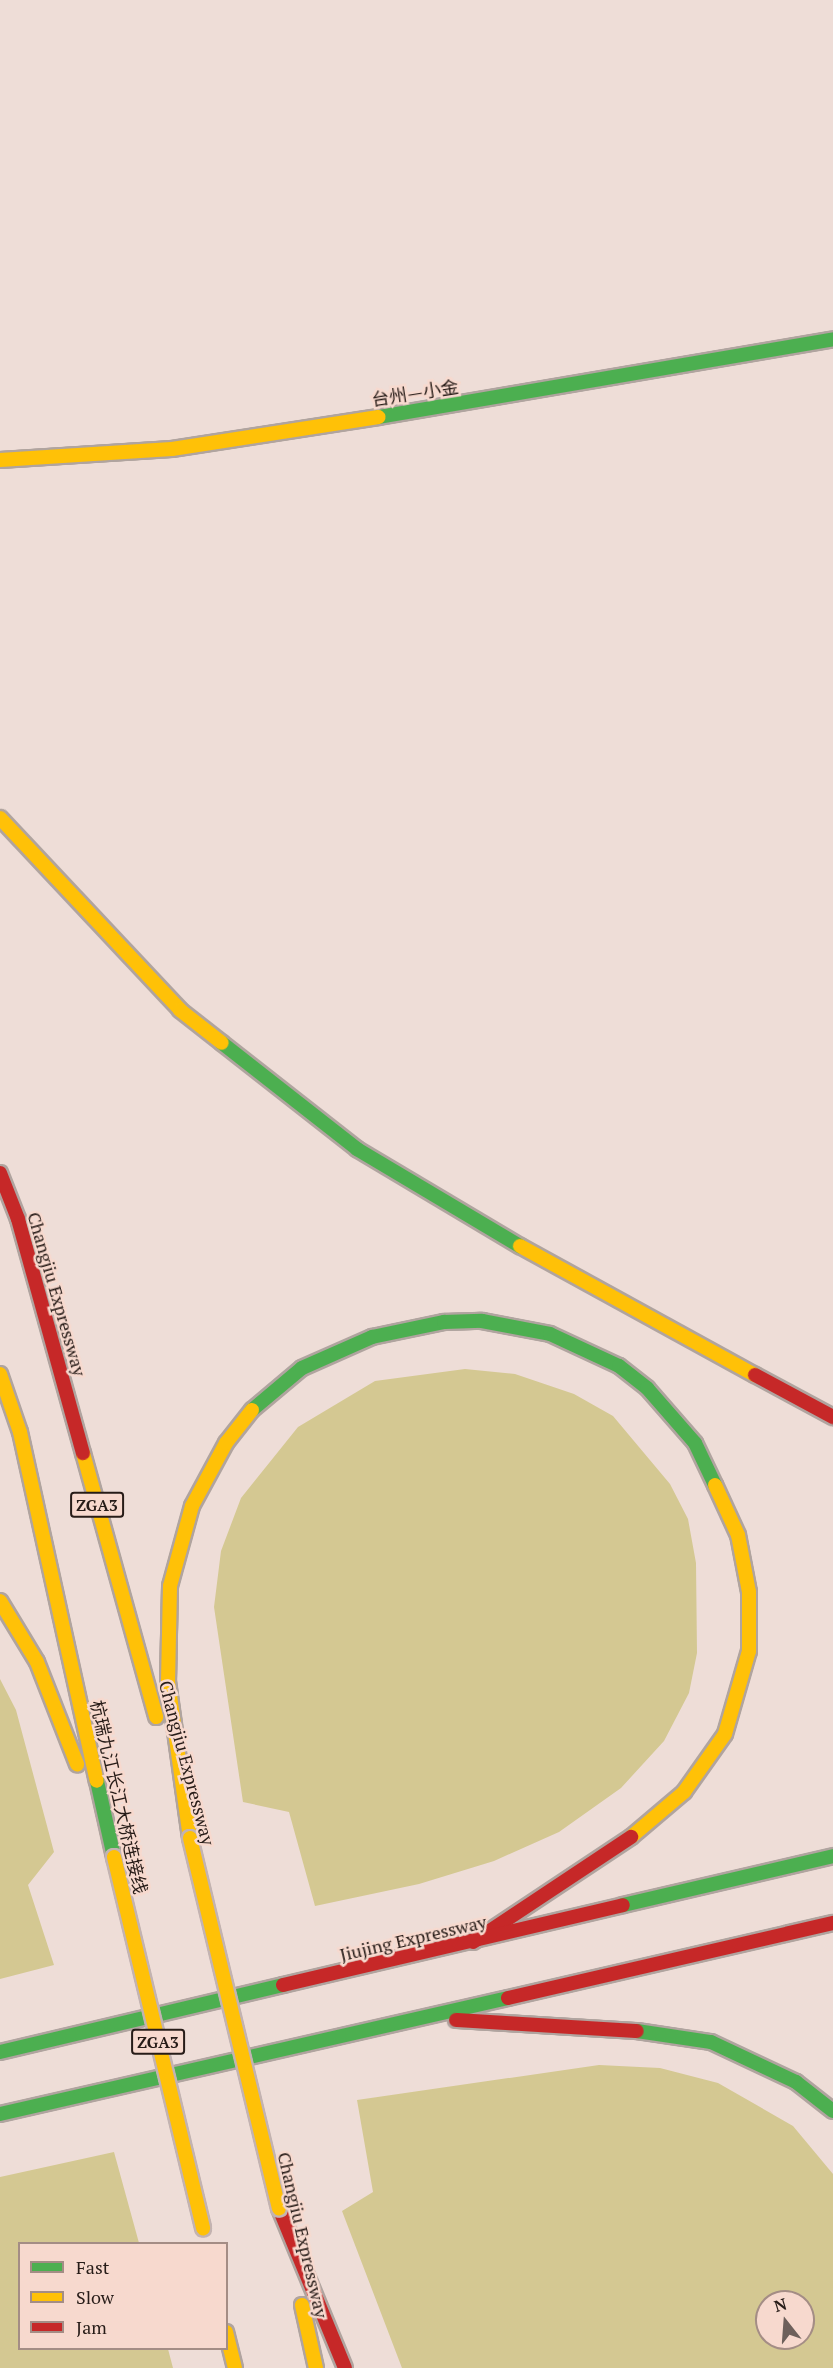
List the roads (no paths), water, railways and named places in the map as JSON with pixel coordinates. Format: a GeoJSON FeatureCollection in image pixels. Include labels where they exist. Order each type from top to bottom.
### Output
{"type":"FeatureCollection","features":[{"type":"Feature","properties":{"kind":"main road","name":"台州—小金"},"geometry":{"type":"LineString","coordinates":[[0,460],[172,449],[577,386],[833,339]]}},
{"type":"Feature","properties":{"kind":"main road"},"geometry":{"type":"LineString","coordinates":[[0,818],[180,1010],[357,1149],[551,1264],[833,1417]]}},
{"type":"Feature","properties":{"kind":"main road","name":"Changjiu Expressway"},"geometry":{"type":"LineString","coordinates":[[0,1173],[18,1219],[190,1838],[316,2368]]}},
{"type":"Feature","properties":{"kind":"main road"},"geometry":{"type":"LineString","coordinates":[[190,1838],[168,1682],[170,1586],[192,1506],[226,1443],[280,1385],[372,1337],[444,1322],[482,1321],[550,1334],[619,1366],[648,1388],[695,1443],[738,1535],[749,1592],[749,1651],[725,1734],[684,1792],[633,1836],[473,1942]]}},
{"type":"Feature","properties":{"kind":"main road","name":"杭瑞九江长江大桥连接线"},"geometry":{"type":"LineString","coordinates":[[0,1374],[20,1432],[114,1857],[205,2242]]}},
{"type":"Feature","properties":{"kind":"main road"},"geometry":{"type":"LineString","coordinates":[[0,1601],[37,1662],[114,1857]]}},
{"type":"Feature","properties":{"kind":"main road","name":"Jiujing Expressway"},"geometry":{"type":"LineString","coordinates":[[0,2052],[833,1856]]}},
{"type":"Feature","properties":{"kind":"main road"},"geometry":{"type":"LineString","coordinates":[[0,2114],[833,1923]]}},
{"type":"Feature","properties":{"kind":"main road"},"geometry":{"type":"LineString","coordinates":[[415,2018],[608,2027],[711,2042],[796,2082],[833,2111]]}},
{"type":"Feature","properties":{"kind":"main road"},"geometry":{"type":"LineString","coordinates":[[279,2208],[345,2368]]}},
{"type":"Feature","properties":{"kind":"main road"},"geometry":{"type":"LineString","coordinates":[[228,2340],[235,2368]]}}]}
